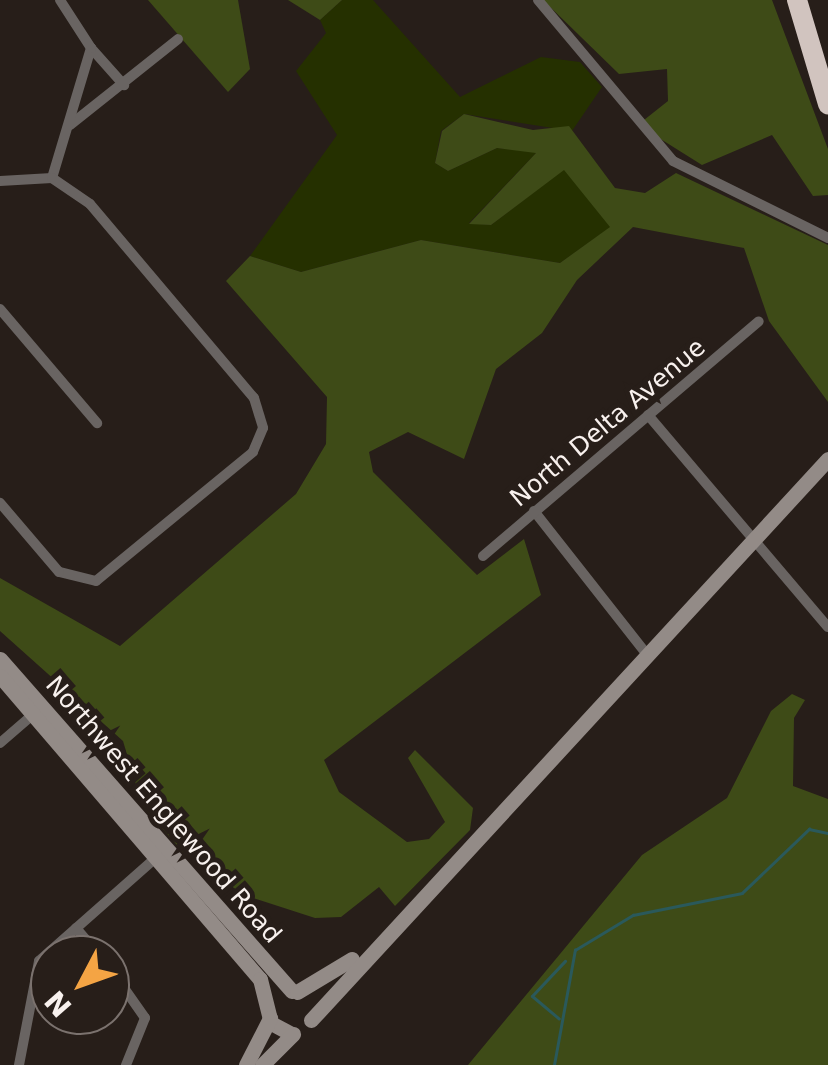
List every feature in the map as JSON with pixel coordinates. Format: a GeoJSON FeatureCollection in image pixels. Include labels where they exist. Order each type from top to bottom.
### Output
{"type":"FeatureCollection","features":[{"type":"Feature","properties":{"kind":"highway"},"geometry":{"type":"LineString","coordinates":[[797,0],[828,104]]}},
{"type":"Feature","properties":{"kind":"main road"},"geometry":{"type":"LineString","coordinates":[[262,1065],[311,1020],[375,942],[828,459]]}},
{"type":"Feature","properties":{"kind":"main road","name":"Northwest Englewood Road"},"geometry":{"type":"LineString","coordinates":[[0,659],[37,711],[260,978],[270,1013]]}},
{"type":"Feature","properties":{"kind":"main road","name":"Northwest Englewood Road"},"geometry":{"type":"LineString","coordinates":[[0,676],[37,711]]}},
{"type":"Feature","properties":{"kind":"main road","name":"Northwest Englewood Road"},"geometry":{"type":"LineString","coordinates":[[160,854],[294,992],[311,1020]]}},
{"type":"Feature","properties":{"kind":"main road"},"geometry":{"type":"LineString","coordinates":[[246,1065],[270,1013],[294,992],[375,942]]}},
{"type":"Feature","properties":{"kind":"main road"},"geometry":{"type":"LineString","coordinates":[[270,1013],[292,1034]]}},
{"type":"Feature","properties":{"kind":"street"},"geometry":{"type":"LineString","coordinates":[[60,0],[91,48],[124,85]]}},
{"type":"Feature","properties":{"kind":"street"},"geometry":{"type":"LineString","coordinates":[[538,0],[687,172],[828,238]]}},
{"type":"Feature","properties":{"kind":"street"},"geometry":{"type":"LineString","coordinates":[[70,124],[178,40]]}},
{"type":"Feature","properties":{"kind":"street"},"geometry":{"type":"LineString","coordinates":[[52,178],[91,48]]}},
{"type":"Feature","properties":{"kind":"street"},"geometry":{"type":"LineString","coordinates":[[0,181],[52,178],[90,204],[262,416],[253,452],[105,578],[84,582],[59,572],[0,503]]}},
{"type":"Feature","properties":{"kind":"street"},"geometry":{"type":"LineString","coordinates":[[0,309],[97,424]]}},
{"type":"Feature","properties":{"kind":"street","name":"North Delta Avenue"},"geometry":{"type":"LineString","coordinates":[[483,556],[758,322]]}},
{"type":"Feature","properties":{"kind":"street"},"geometry":{"type":"LineString","coordinates":[[648,415],[828,627]]}},
{"type":"Feature","properties":{"kind":"street"},"geometry":{"type":"LineString","coordinates":[[534,511],[645,652]]}},
{"type":"Feature","properties":{"kind":"street"},"geometry":{"type":"LineString","coordinates":[[0,743],[37,711]]}},
{"type":"Feature","properties":{"kind":"street"},"geometry":{"type":"LineString","coordinates":[[19,1065],[39,961],[160,854]]}},
{"type":"Feature","properties":{"kind":"street"},"geometry":{"type":"LineString","coordinates":[[76,928],[82,935]]}},
{"type":"Feature","properties":{"kind":"street"},"geometry":{"type":"LineString","coordinates":[[126,1065],[146,1018],[130,996]]}},
{"type":"Feature","properties":{"kind":"green space"},"geometry":{"type":"Polygon","coordinates":[[[148,0],[238,0],[250,69],[228,92],[148,0]]]}},
{"type":"Feature","properties":{"kind":"green space"},"geometry":{"type":"Polygon","coordinates":[[[288,0],[342,0],[320,20],[288,0]]]}},
{"type":"Feature","properties":{"kind":"green space"},"geometry":{"type":"Polygon","coordinates":[[[342,0],[373,0],[460,97],[541,57],[580,62],[602,87],[572,131],[464,114],[441,131],[435,163],[448,171],[497,148],[537,152],[469,223],[491,225],[564,169],[611,227],[560,263],[421,240],[301,272],[250,256],[337,135],[296,71],[326,33],[320,20],[342,0]]]}},
{"type":"Feature","properties":{"kind":"green space"},"geometry":{"type":"Polygon","coordinates":[[[543,0],[772,0],[828,149],[828,195],[813,196],[772,135],[702,165],[659,138],[644,120],[668,101],[667,69],[619,74],[543,0]]]}},
{"type":"Feature","properties":{"kind":"green space"},"geometry":{"type":"Polygon","coordinates":[[[464,114],[533,130],[569,126],[615,188],[645,193],[676,173],[828,245],[828,402],[769,321],[744,248],[633,227],[577,280],[542,333],[496,369],[464,459],[408,432],[369,452],[373,472],[477,575],[524,539],[541,595],[324,760],[339,792],[407,842],[429,839],[445,822],[408,758],[415,750],[473,808],[470,830],[395,906],[379,887],[341,917],[315,918],[244,895],[183,852],[142,805],[123,741],[0,631],[0,578],[120,646],[296,494],[326,444],[327,397],[226,281],[250,256],[301,272],[421,240],[560,263],[610,227],[564,170],[491,225],[469,224],[536,153],[497,148],[448,171],[435,163],[442,131],[464,114]]]}},
{"type":"Feature","properties":{"kind":"green space"},"geometry":{"type":"Polygon","coordinates":[[[792,694],[805,700],[794,718],[793,786],[828,799],[828,1065],[468,1065],[642,855],[727,798],[771,711],[792,694]]]}},
{"type":"Feature","properties":{"kind":"waterway"},"geometry":{"type":"LineString","coordinates":[[554,1065],[575,950],[633,915],[742,893],[809,829],[828,833]]}},
{"type":"Feature","properties":{"kind":"waterway"},"geometry":{"type":"LineString","coordinates":[[559,1019],[532,996],[565,961]]}}]}
